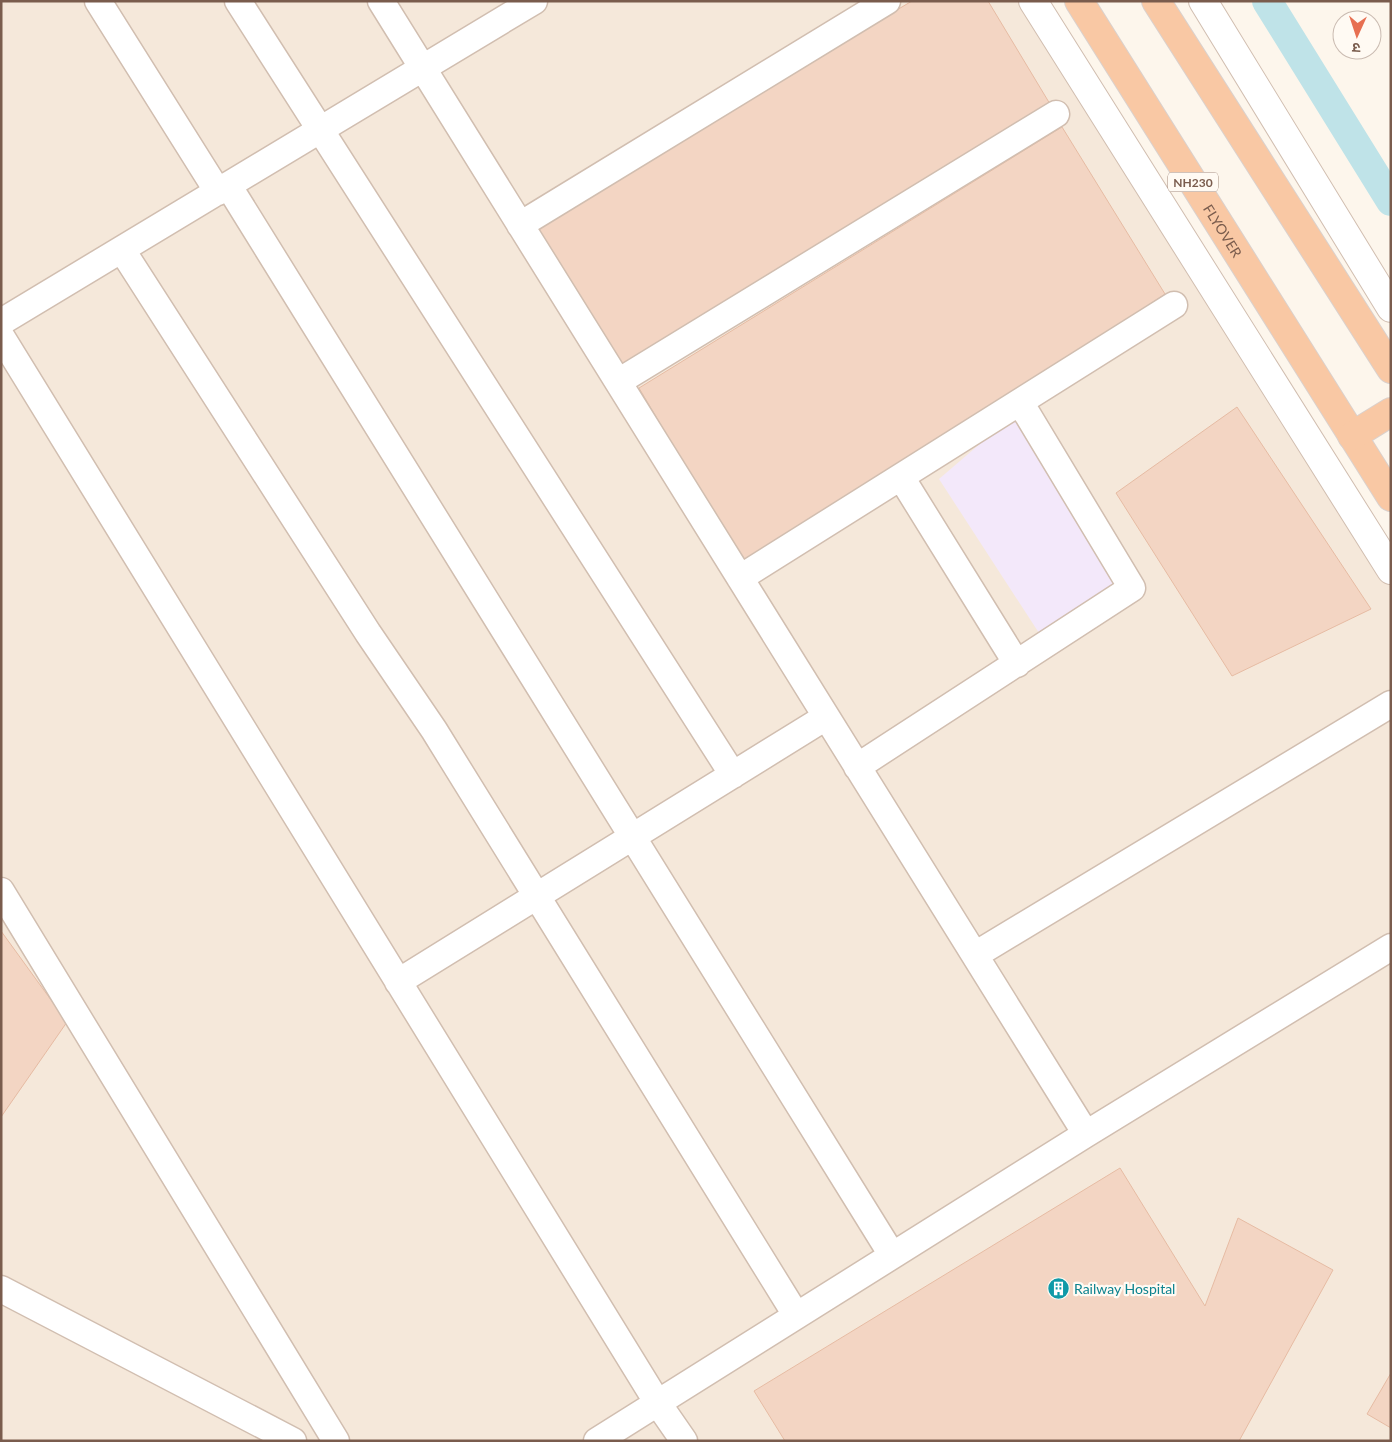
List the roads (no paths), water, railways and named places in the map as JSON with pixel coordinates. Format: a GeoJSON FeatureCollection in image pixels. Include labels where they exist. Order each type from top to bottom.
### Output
{"type":"FeatureCollection","features":[{"type":"Feature","properties":{"kind":"highway","name":"FLYOVER"},"geometry":{"type":"LineString","coordinates":[[1079,1],[1352,436]]}},
{"type":"Feature","properties":{"kind":"highway"},"geometry":{"type":"LineString","coordinates":[[1156,1],[1391,369]]}},
{"type":"Feature","properties":{"kind":"highway"},"geometry":{"type":"LineString","coordinates":[[1352,436],[1391,412]]}},
{"type":"Feature","properties":{"kind":"highway","name":"NH230"},"geometry":{"type":"LineString","coordinates":[[1352,436],[1391,497]]}},
{"type":"Feature","properties":{"kind":"street"},"geometry":{"type":"LineString","coordinates":[[98,1],[223,189],[632,837],[892,1255]]}},
{"type":"Feature","properties":{"kind":"street"},"geometry":{"type":"LineString","coordinates":[[238,1],[733,775]]}},
{"type":"Feature","properties":{"kind":"street"},"geometry":{"type":"LineString","coordinates":[[381,1],[1086,1134]]}},
{"type":"Feature","properties":{"kind":"street"},"geometry":{"type":"LineString","coordinates":[[1,322],[534,1]]}},
{"type":"Feature","properties":{"kind":"street"},"geometry":{"type":"LineString","coordinates":[[520,225],[887,1]]}},
{"type":"Feature","properties":{"kind":"street"},"geometry":{"type":"LineString","coordinates":[[1033,1],[1391,570]]}},
{"type":"Feature","properties":{"kind":"street"},"geometry":{"type":"LineString","coordinates":[[1203,1],[1391,308]]}},
{"type":"Feature","properties":{"kind":"street"},"geometry":{"type":"LineString","coordinates":[[618,382],[1056,114]]}},
{"type":"Feature","properties":{"kind":"street"},"geometry":{"type":"LineString","coordinates":[[122,250],[368,633],[419,707],[538,896],[796,1315]]}},
{"type":"Feature","properties":{"kind":"street"},"geometry":{"type":"LineString","coordinates":[[740,578],[1174,305]]}},
{"type":"Feature","properties":{"kind":"street"},"geometry":{"type":"LineString","coordinates":[[1,336],[657,1402],[684,1441]]}},
{"type":"Feature","properties":{"kind":"street"},"geometry":{"type":"LineString","coordinates":[[857,767],[1132,588],[1020,402]]}},
{"type":"Feature","properties":{"kind":"street"},"geometry":{"type":"LineString","coordinates":[[901,477],[1017,664]]}},
{"type":"Feature","properties":{"kind":"street"},"geometry":{"type":"LineString","coordinates":[[975,955],[1391,704]]}},
{"type":"Feature","properties":{"kind":"street"},"geometry":{"type":"LineString","coordinates":[[398,982],[826,717]]}},
{"type":"Feature","properties":{"kind":"street"},"geometry":{"type":"LineString","coordinates":[[1,891],[336,1441]]}},
{"type":"Feature","properties":{"kind":"street"},"geometry":{"type":"LineString","coordinates":[[597,1441],[1086,1134],[1391,947]]}},
{"type":"Feature","properties":{"kind":"street"},"geometry":{"type":"LineString","coordinates":[[1,1289],[293,1441]]}},
{"type":"Feature","properties":{"kind":"waterway"},"geometry":{"type":"LineString","coordinates":[[1267,1],[1391,201]]}},
{"type":"Feature","properties":{"kind":"place","name":"Railway Hospital"},"geometry":{"type":"Point","coordinates":[1058,1288]}}]}
